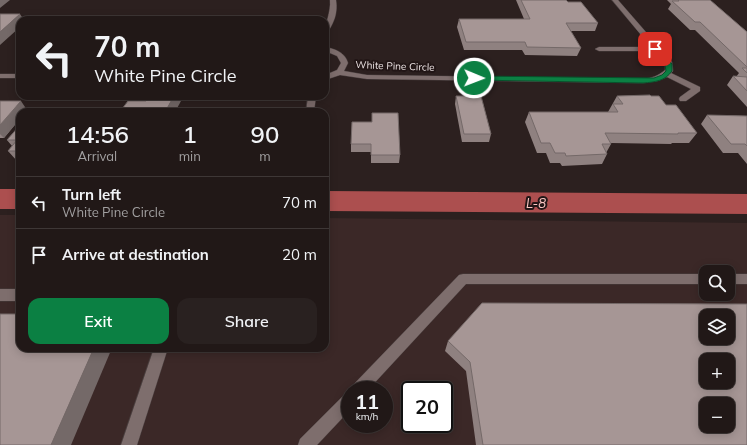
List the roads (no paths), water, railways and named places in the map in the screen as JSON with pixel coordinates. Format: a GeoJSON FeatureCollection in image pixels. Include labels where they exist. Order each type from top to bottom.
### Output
{"type":"FeatureCollection","features":[{"type":"Feature","properties":{"kind":"lane"},"geometry":{"type":"LineString","coordinates":[[329,25],[332,20],[334,9],[332,0]]}},
{"type":"Feature","properties":{"kind":"lane"},"geometry":{"type":"LineString","coordinates":[[615,0],[668,64],[669,71],[666,74],[697,90],[683,99]]}},
{"type":"Feature","properties":{"kind":"lane"},"geometry":{"type":"LineString","coordinates":[[599,49],[655,49]]}},
{"type":"Feature","properties":{"kind":"lane"},"geometry":{"type":"LineString","coordinates":[[329,50],[338,53],[343,57],[345,62],[344,67],[339,72],[329,76]]}},
{"type":"Feature","properties":{"kind":"lane","name":"White Pine Circle"},"geometry":{"type":"LineString","coordinates":[[339,72],[367,77],[643,81],[656,80],[666,74]]}},
{"type":"Feature","properties":{"kind":"lane"},"geometry":{"type":"LineString","coordinates":[[0,76],[16,76]]}},
{"type":"Feature","properties":{"kind":"lane"},"geometry":{"type":"LineString","coordinates":[[367,381],[463,279],[699,279]]}},
{"type":"Feature","properties":{"kind":"lane"},"geometry":{"type":"LineString","coordinates":[[735,279],[747,279]]}},
{"type":"Feature","properties":{"kind":"lane"},"geometry":{"type":"LineString","coordinates":[[0,295],[16,295]]}},
{"type":"Feature","properties":{"kind":"lane"},"geometry":{"type":"LineString","coordinates":[[129,445],[160,352]]}},
{"type":"Feature","properties":{"kind":"lane"},"geometry":{"type":"LineString","coordinates":[[306,445],[341,408]]}},
{"type":"Feature","properties":{"kind":"waterway","name":"L-8"},"geometry":{"type":"LineString","coordinates":[[0,199],[16,199]]}},
{"type":"Feature","properties":{"kind":"waterway","name":"L-8"},"geometry":{"type":"LineString","coordinates":[[329,201],[747,204]]}}]}
